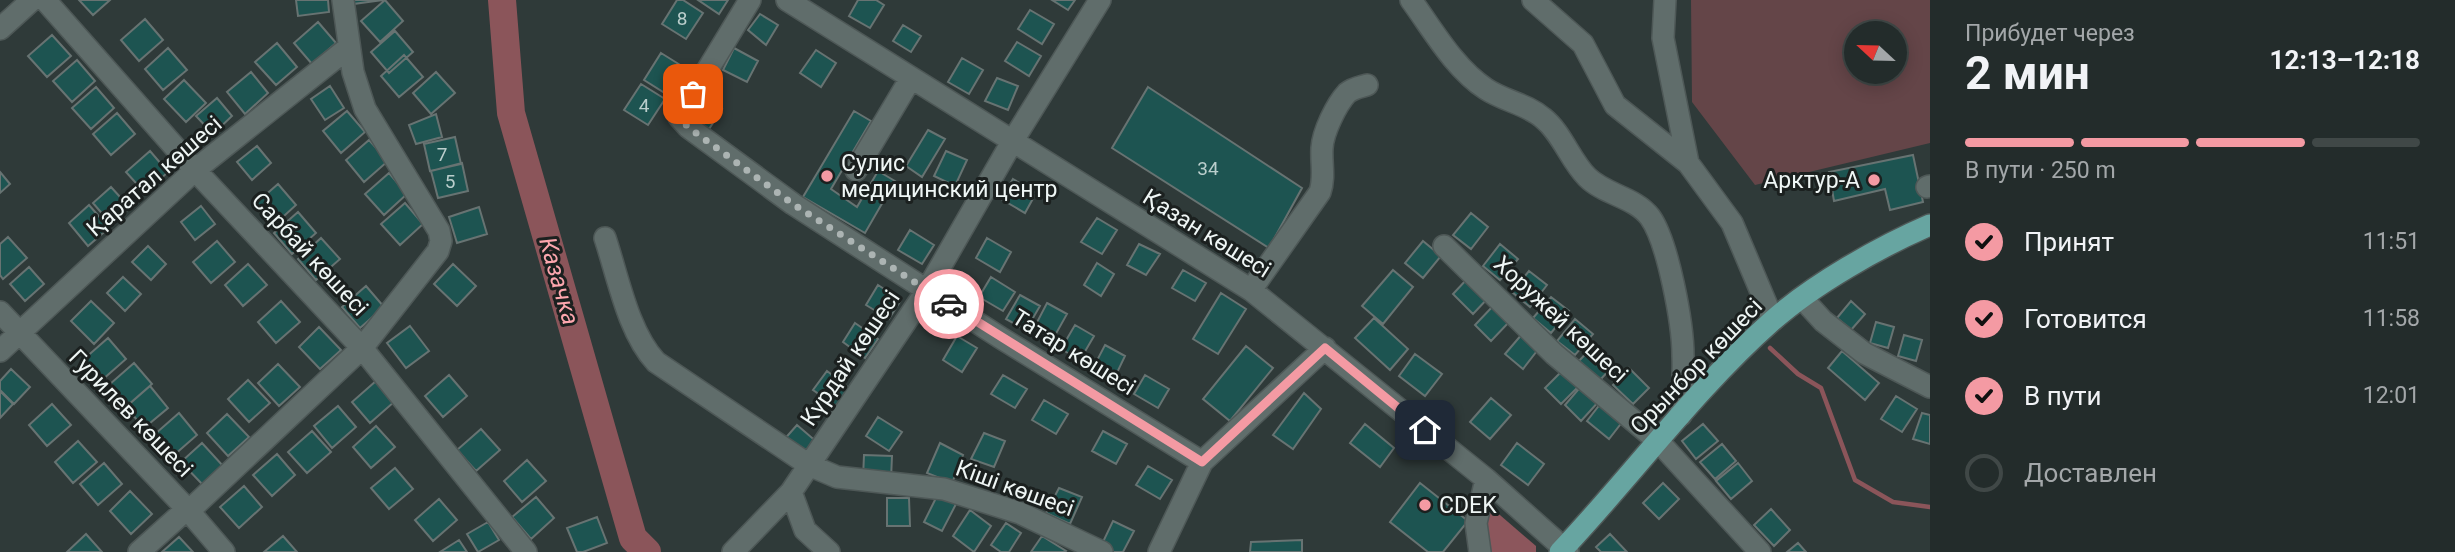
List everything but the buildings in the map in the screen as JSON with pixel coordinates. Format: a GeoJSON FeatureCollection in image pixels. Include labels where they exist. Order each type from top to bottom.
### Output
{"type":"FeatureCollection","features":[{"type":"Feature","properties":{"kind":"main road","name":"Орынбор көшесі"},"geometry":{"type":"LineString","coordinates":[[1564,550],[1681,415],[1740,351],[1773,320],[1802,298],[1894,240],[1930,225]]}},
{"type":"Feature","properties":{"kind":"street"},"geometry":{"type":"LineString","coordinates":[[0,29],[32,0]]}},
{"type":"Feature","properties":{"kind":"street","name":"Сарбай көшесі"},"geometry":{"type":"LineString","coordinates":[[45,0],[195,170],[362,348],[526,552]]}},
{"type":"Feature","properties":{"kind":"street"},"geometry":{"type":"LineString","coordinates":[[139,552],[187,509],[192,508],[362,348],[438,251],[441,241],[439,231],[365,109],[348,48],[347,18],[343,0]]}},
{"type":"Feature","properties":{"kind":"street","name":"Татар көшесі"},"geometry":{"type":"LineString","coordinates":[[750,0],[679,117],[688,127],[793,204],[1202,462]]}},
{"type":"Feature","properties":{"kind":"street","name":"Қазан көшесі"},"geometry":{"type":"LineString","coordinates":[[787,0],[1251,290],[1486,480],[1564,550]]}},
{"type":"Feature","properties":{"kind":"street","name":"Күрдай көшесі"},"geometry":{"type":"LineString","coordinates":[[733,552],[791,492],[927,290],[1012,142],[1100,0]]}},
{"type":"Feature","properties":{"kind":"street"},"geometry":{"type":"LineString","coordinates":[[1411,0],[1471,78],[1487,90],[1545,119],[1570,157],[1588,178],[1606,191],[1629,201],[1649,216],[1661,239],[1674,292],[1684,353],[1681,415]]}},
{"type":"Feature","properties":{"kind":"street"},"geometry":{"type":"LineString","coordinates":[[1533,0],[1583,44],[1615,105],[1688,163],[1732,223],[1773,320]]}},
{"type":"Feature","properties":{"kind":"street"},"geometry":{"type":"LineString","coordinates":[[1665,0],[1663,38],[1688,163]]}},
{"type":"Feature","properties":{"kind":"street","name":"Қаратал көшесі"},"geometry":{"type":"LineString","coordinates":[[0,351],[195,170],[348,48]]}},
{"type":"Feature","properties":{"kind":"street"},"geometry":{"type":"LineString","coordinates":[[856,170],[911,78]]}},
{"type":"Feature","properties":{"kind":"street"},"geometry":{"type":"LineString","coordinates":[[1251,290],[1320,192],[1324,178],[1322,145],[1325,130],[1345,95],[1367,85]]}},
{"type":"Feature","properties":{"kind":"street","name":"Кіші көшесі"},"geometry":{"type":"LineString","coordinates":[[605,238],[636,332],[646,352],[656,362],[809,465],[837,477],[944,489],[1020,513],[1102,552]]}},
{"type":"Feature","properties":{"kind":"street","name":"Хоружей көшесі"},"geometry":{"type":"LineString","coordinates":[[1444,246],[1554,354],[1659,442],[1760,552]]}},
{"type":"Feature","properties":{"kind":"street"},"geometry":{"type":"LineString","coordinates":[[1802,298],[1823,321],[1864,353],[1930,387]]}},
{"type":"Feature","properties":{"kind":"street","name":"Гурилев көшесі"},"geometry":{"type":"LineString","coordinates":[[0,312],[187,509],[223,552]]}},
{"type":"Feature","properties":{"kind":"street"},"geometry":{"type":"LineString","coordinates":[[1159,552],[1202,462],[1325,348]]}},
{"type":"Feature","properties":{"kind":"street"},"geometry":{"type":"LineString","coordinates":[[1480,552],[1476,523],[1486,480]]}},
{"type":"Feature","properties":{"kind":"street"},"geometry":{"type":"LineString","coordinates":[[791,492],[805,530],[829,552]]}},
{"type":"Feature","properties":{"kind":"shaded area"},"geometry":{"type":"Polygon","coordinates":[[[1691,0],[1930,0],[1930,143],[1755,185],[1692,102],[1691,0]]]}},
{"type":"Feature","properties":{"kind":"shaded area"},"geometry":{"type":"Polygon","coordinates":[[[1486,503],[1536,546],[1536,552],[1487,552],[1486,503]]]}},
{"type":"Feature","properties":{"kind":"waterway","name":"Казачка"},"geometry":{"type":"LineString","coordinates":[[502,0],[511,113],[633,538],[647,552]]}},
{"type":"Feature","properties":{"kind":"waterway"},"geometry":{"type":"LineString","coordinates":[[1770,348],[1798,374],[1821,388],[1855,480],[1893,502],[1930,507]]}},
{"type":"Feature","properties":{"kind":"way so far"},"geometry":{"type":"LineString","coordinates":[[693,94],[679,117],[688,127],[793,204],[949,304]]}},
{"type":"Feature","properties":{"kind":"place","name":"Сулис медицинский центр"},"geometry":{"type":"Point","coordinates":[827,176]}},
{"type":"Feature","properties":{"kind":"place","name":"Арктур-А"},"geometry":{"type":"Point","coordinates":[1874,180]}},
{"type":"Feature","properties":{"kind":"place","name":"CDEK"},"geometry":{"type":"Point","coordinates":[1425,505]}},
{"type":"Feature","properties":{"kind":"route"},"geometry":{"type":"LineString","coordinates":[[949,304],[1202,462],[1325,348],[1425,430]]}}]}
